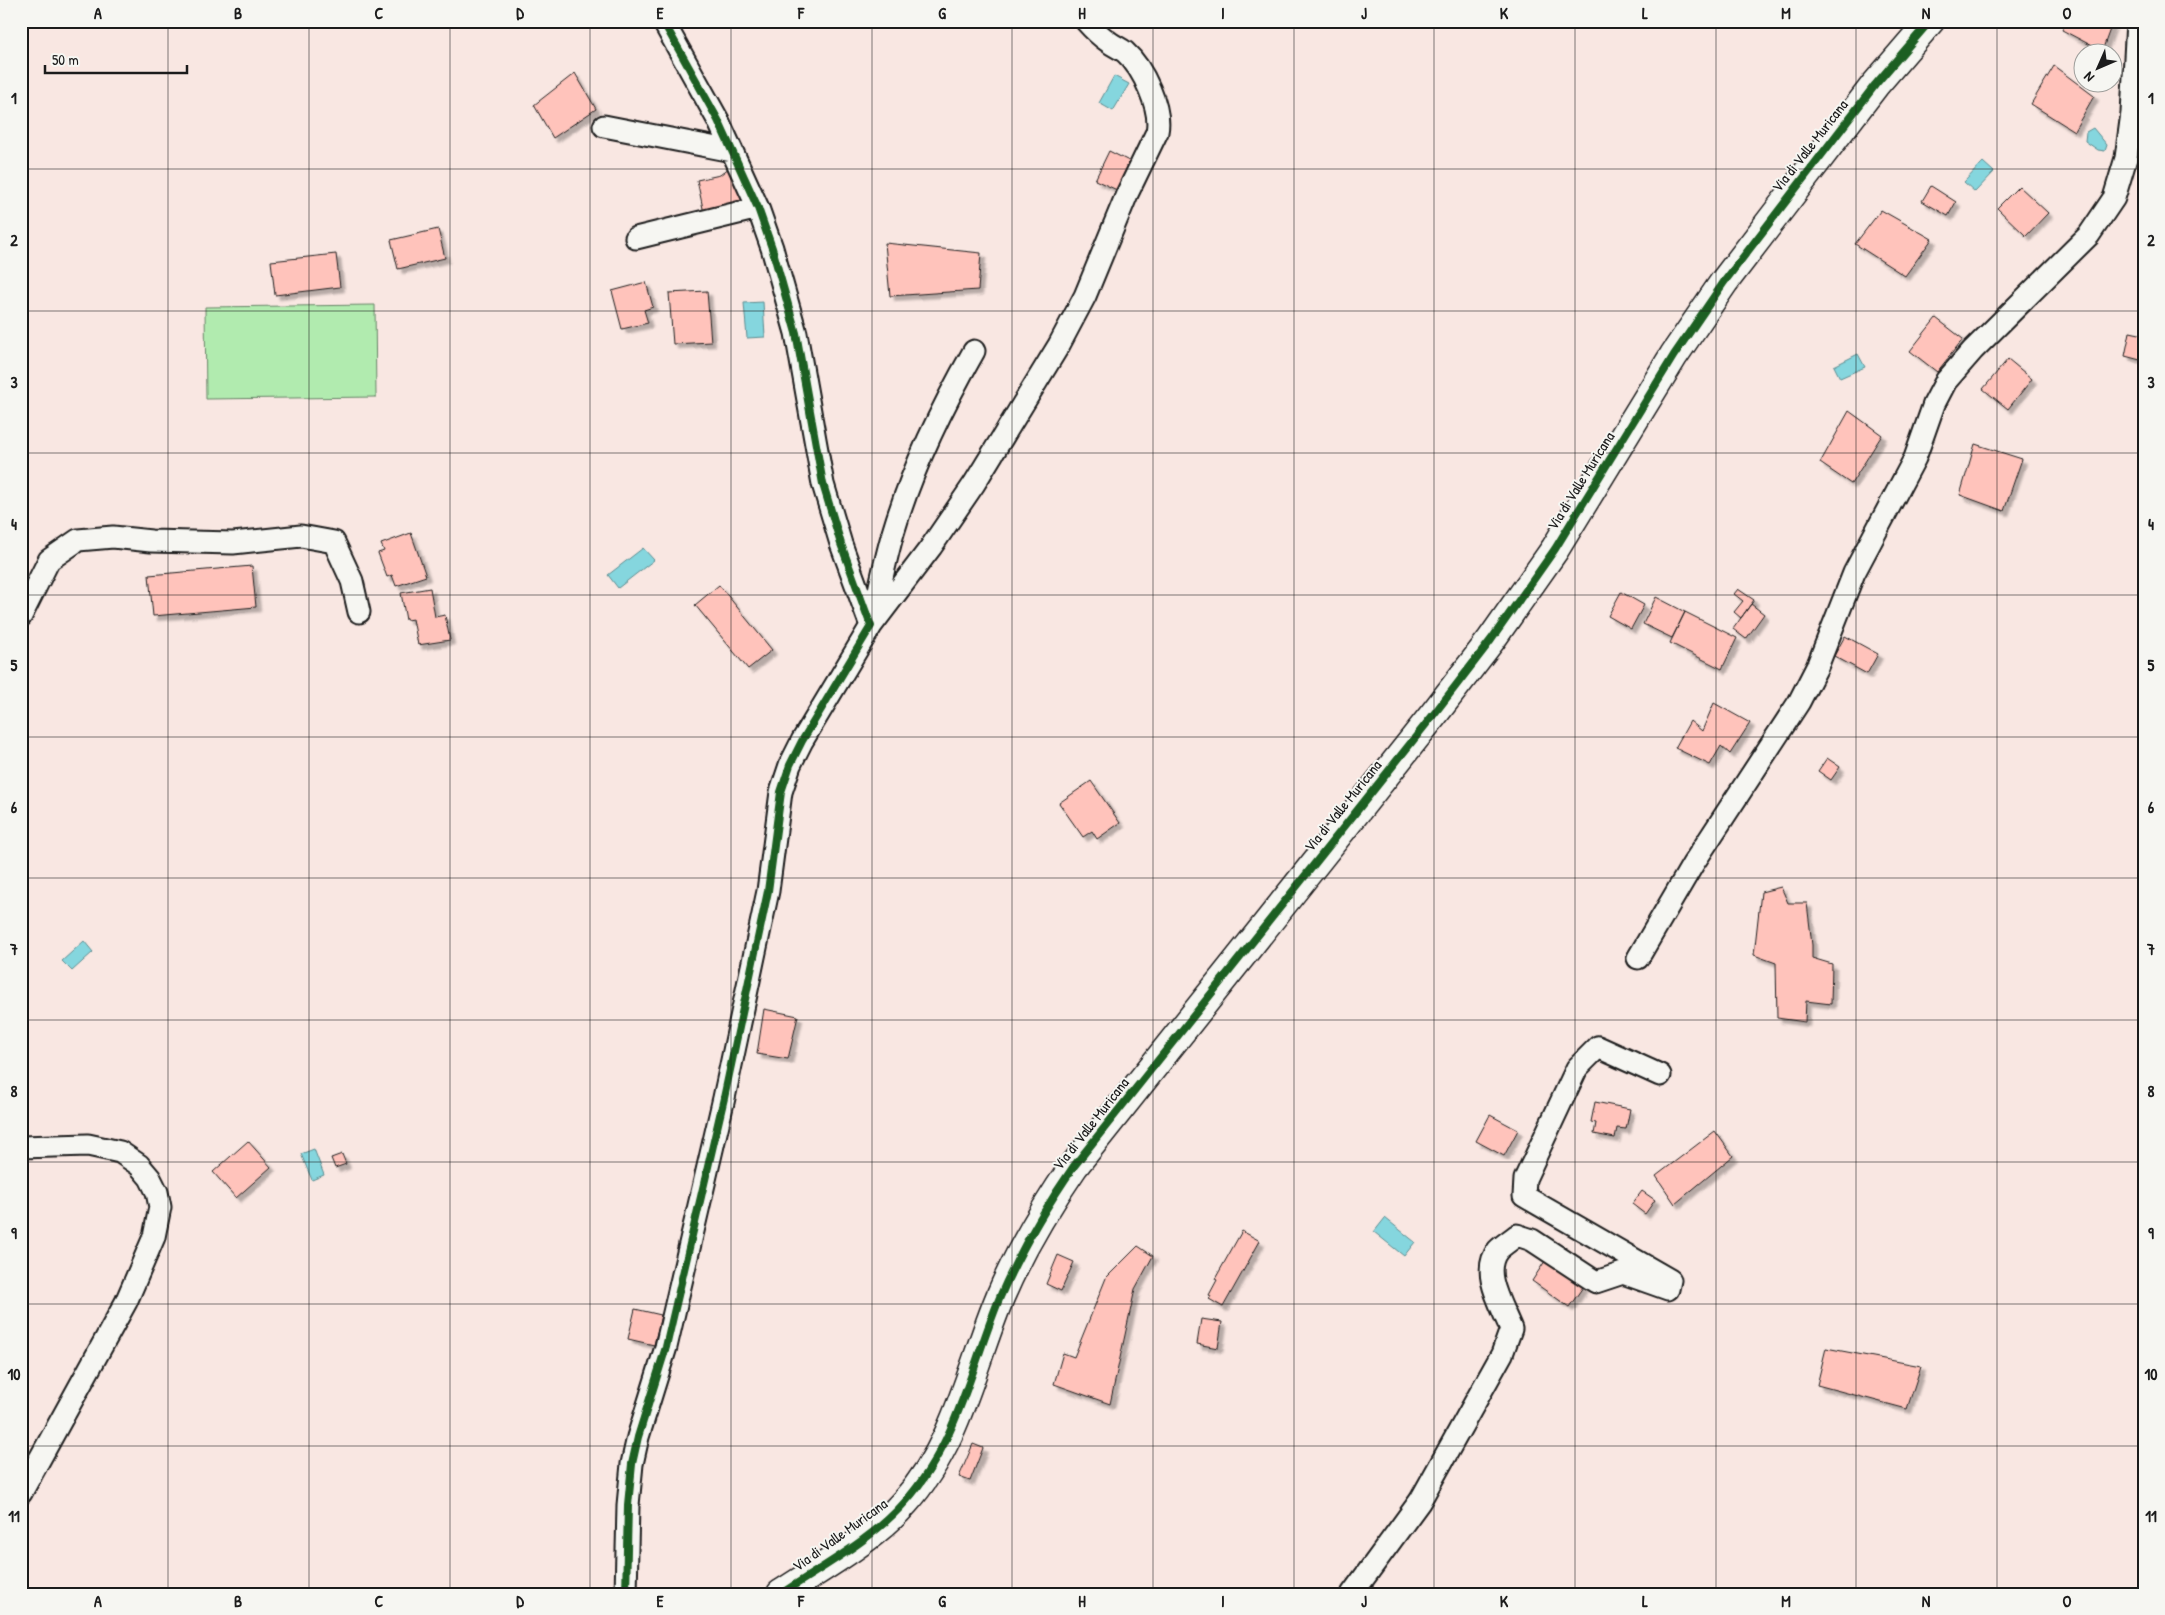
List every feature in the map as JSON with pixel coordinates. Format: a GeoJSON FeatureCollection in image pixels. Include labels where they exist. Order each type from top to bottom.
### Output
{"type":"FeatureCollection","features":[{"type":"Feature","properties":{"kind":"street"},"geometry":{"type":"LineString","coordinates":[[663,21],[707,99],[758,208],[782,278],[794,324],[806,380],[823,484],[841,544],[871,626]]}},
{"type":"Feature","properties":{"kind":"street"},"geometry":{"type":"LineString","coordinates":[[626,1594],[628,1505],[632,1464],[638,1438],[662,1363],[709,1165],[768,891],[781,792],[790,765],[802,741],[871,626],[931,547],[974,484],[1063,338],[1085,296],[1127,194],[1158,132],[1157,110],[1137,66],[1125,52],[1103,38],[1086,21]]}},
{"type":"Feature","properties":{"kind":"street","name":"Via di Valle Muricana"},"geometry":{"type":"LineString","coordinates":[[781,1594],[870,1533],[899,1509],[916,1489],[942,1447],[959,1410],[999,1299],[1020,1251],[1074,1166],[1491,640],[1555,549],[1665,370],[1724,282],[1875,85],[1930,21]]}},
{"type":"Feature","properties":{"kind":"street"},"geometry":{"type":"LineString","coordinates":[[1638,958],[1693,864],[1799,702],[1817,667],[1852,579],[1915,458],[1934,404],[1946,381],[1972,350],[2089,235],[2114,198],[2126,158],[2132,113],[2137,21]]}},
{"type":"Feature","properties":{"kind":"street"},"geometry":{"type":"LineString","coordinates":[[604,126],[732,151]]}},
{"type":"Feature","properties":{"kind":"street"},"geometry":{"type":"LineString","coordinates":[[636,238],[758,208]]}},
{"type":"Feature","properties":{"kind":"street"},"geometry":{"type":"LineString","coordinates":[[871,626],[893,533],[912,478],[932,429],[974,350]]}},
{"type":"Feature","properties":{"kind":"street"},"geometry":{"type":"LineString","coordinates":[[21,616],[48,560],[78,540],[113,537],[233,543],[301,536],[334,542],[352,581],[359,612]]}},
{"type":"Feature","properties":{"kind":"street"},"geometry":{"type":"LineString","coordinates":[[1352,1594],[1420,1501],[1488,1382],[1505,1347],[1511,1329],[1490,1278],[1490,1267],[1497,1251],[1517,1236],[1532,1240],[1596,1282],[1623,1272],[1668,1289],[1670,1280],[1524,1196],[1526,1179],[1577,1068],[1598,1048],[1660,1075]]}},
{"type":"Feature","properties":{"kind":"street"},"geometry":{"type":"LineString","coordinates":[[21,1147],[82,1145],[120,1152],[139,1165],[150,1178],[157,1192],[160,1207],[150,1247],[120,1315],[21,1493]]}},
{"type":"Feature","properties":{"kind":"green space"},"geometry":{"type":"Polygon","coordinates":[[[375,305],[376,397],[206,399],[205,307],[375,305]]]}},
{"type":"Feature","properties":{"kind":"water"},"geometry":{"type":"Polygon","coordinates":[[[1114,76],[1129,84],[1113,111],[1099,103],[1114,76]]]}},
{"type":"Feature","properties":{"kind":"water"},"geometry":{"type":"Polygon","coordinates":[[[2093,128],[2107,145],[2105,151],[2098,150],[2085,141],[2086,132],[2093,128]]]}},
{"type":"Feature","properties":{"kind":"water"},"geometry":{"type":"Polygon","coordinates":[[[1983,162],[1994,172],[1975,192],[1964,182],[1983,162]]]}},
{"type":"Feature","properties":{"kind":"water"},"geometry":{"type":"Polygon","coordinates":[[[763,302],[765,337],[747,338],[744,303],[763,302]]]}},
{"type":"Feature","properties":{"kind":"water"},"geometry":{"type":"Polygon","coordinates":[[[1858,354],[1865,367],[1840,378],[1834,366],[1858,354]]]}},
{"type":"Feature","properties":{"kind":"water"},"geometry":{"type":"Polygon","coordinates":[[[643,548],[654,560],[618,588],[608,575],[643,548]]]}},
{"type":"Feature","properties":{"kind":"water"},"geometry":{"type":"Polygon","coordinates":[[[84,941],[93,952],[72,971],[62,961],[84,941]]]}},
{"type":"Feature","properties":{"kind":"water"},"geometry":{"type":"Polygon","coordinates":[[[314,1149],[324,1175],[312,1180],[301,1154],[314,1149]]]}},
{"type":"Feature","properties":{"kind":"water"},"geometry":{"type":"Polygon","coordinates":[[[1385,1218],[1415,1242],[1404,1256],[1374,1232],[1385,1218]]]}},
{"type":"Feature","properties":{"kind":"building"},"geometry":{"type":"Polygon","coordinates":[[[2067,21],[2113,21],[2105,42],[2085,42],[2062,30],[2067,21]]]}},
{"type":"Feature","properties":{"kind":"building"},"geometry":{"type":"Polygon","coordinates":[[[2054,66],[2072,80],[2072,92],[2089,92],[2094,96],[2074,131],[2031,104],[2054,66]]]}},
{"type":"Feature","properties":{"kind":"building"},"geometry":{"type":"Polygon","coordinates":[[[575,73],[596,109],[553,138],[534,105],[575,73]]]}},
{"type":"Feature","properties":{"kind":"building"},"geometry":{"type":"Polygon","coordinates":[[[1109,151],[1131,162],[1117,190],[1095,180],[1109,151]]]}},
{"type":"Feature","properties":{"kind":"building"},"geometry":{"type":"Polygon","coordinates":[[[730,167],[746,207],[705,218],[697,180],[720,175],[730,167]]]}},
{"type":"Feature","properties":{"kind":"building"},"geometry":{"type":"Polygon","coordinates":[[[1931,186],[1956,202],[1948,216],[1922,201],[1931,186]]]}},
{"type":"Feature","properties":{"kind":"building"},"geometry":{"type":"Polygon","coordinates":[[[2019,186],[2048,213],[2026,236],[1997,208],[2019,186]]]}},
{"type":"Feature","properties":{"kind":"building"},"geometry":{"type":"Polygon","coordinates":[[[1881,210],[1932,239],[1905,276],[1855,244],[1881,210]]]}},
{"type":"Feature","properties":{"kind":"building"},"geometry":{"type":"Polygon","coordinates":[[[438,229],[445,258],[398,269],[391,240],[438,229]]]}},
{"type":"Feature","properties":{"kind":"building"},"geometry":{"type":"Polygon","coordinates":[[[885,243],[981,253],[978,290],[890,296],[885,243]]]}},
{"type":"Feature","properties":{"kind":"building"},"geometry":{"type":"Polygon","coordinates":[[[336,254],[340,287],[275,295],[271,261],[336,254]]]}},
{"type":"Feature","properties":{"kind":"building"},"geometry":{"type":"Polygon","coordinates":[[[646,282],[653,307],[644,310],[648,323],[622,329],[612,291],[646,282]]]}},
{"type":"Feature","properties":{"kind":"building"},"geometry":{"type":"Polygon","coordinates":[[[707,291],[711,342],[673,344],[669,293],[707,291]]]}},
{"type":"Feature","properties":{"kind":"building"},"geometry":{"type":"Polygon","coordinates":[[[1936,318],[1963,339],[1937,372],[1910,351],[1936,318]]]}},
{"type":"Feature","properties":{"kind":"building"},"geometry":{"type":"Polygon","coordinates":[[[2130,332],[2144,335],[2144,361],[2125,356],[2130,332]]]}},
{"type":"Feature","properties":{"kind":"building"},"geometry":{"type":"Polygon","coordinates":[[[2008,359],[2032,379],[2008,409],[1983,389],[2008,359]]]}},
{"type":"Feature","properties":{"kind":"building"},"geometry":{"type":"Polygon","coordinates":[[[1849,411],[1882,435],[1851,484],[1820,463],[1849,411]]]}},
{"type":"Feature","properties":{"kind":"building"},"geometry":{"type":"Polygon","coordinates":[[[1975,444],[2022,459],[2004,511],[1960,495],[1975,444]]]}},
{"type":"Feature","properties":{"kind":"building"},"geometry":{"type":"Polygon","coordinates":[[[411,533],[426,576],[396,586],[392,575],[387,577],[378,553],[384,551],[381,544],[411,533]]]}},
{"type":"Feature","properties":{"kind":"building"},"geometry":{"type":"Polygon","coordinates":[[[252,566],[256,607],[153,616],[149,575],[252,566]]]}},
{"type":"Feature","properties":{"kind":"building"},"geometry":{"type":"Polygon","coordinates":[[[719,585],[772,650],[748,669],[695,605],[719,585]]]}},
{"type":"Feature","properties":{"kind":"building"},"geometry":{"type":"Polygon","coordinates":[[[430,588],[435,617],[445,615],[450,640],[418,645],[413,619],[406,620],[401,593],[430,588]]]}},
{"type":"Feature","properties":{"kind":"building"},"geometry":{"type":"Polygon","coordinates":[[[1738,589],[1754,600],[1741,618],[1734,612],[1743,601],[1734,594],[1738,589]]]}},
{"type":"Feature","properties":{"kind":"building"},"geometry":{"type":"Polygon","coordinates":[[[1621,592],[1644,605],[1631,629],[1608,616],[1621,592]]]}},
{"type":"Feature","properties":{"kind":"building"},"geometry":{"type":"Polygon","coordinates":[[[1656,597],[1685,612],[1672,638],[1643,624],[1656,597]]]}},
{"type":"Feature","properties":{"kind":"building"},"geometry":{"type":"Polygon","coordinates":[[[1751,604],[1764,614],[1746,639],[1733,629],[1751,604]]]}},
{"type":"Feature","properties":{"kind":"building"},"geometry":{"type":"Polygon","coordinates":[[[1685,612],[1737,638],[1722,669],[1670,643],[1685,612]]]}},
{"type":"Feature","properties":{"kind":"building"},"geometry":{"type":"Polygon","coordinates":[[[1845,636],[1878,654],[1867,674],[1834,656],[1845,636]]]}},
{"type":"Feature","properties":{"kind":"building"},"geometry":{"type":"Polygon","coordinates":[[[1714,703],[1750,723],[1730,754],[1721,746],[1710,765],[1675,748],[1690,721],[1702,731],[1714,703]]]}},
{"type":"Feature","properties":{"kind":"building"},"geometry":{"type":"Polygon","coordinates":[[[1827,758],[1840,767],[1831,780],[1818,771],[1827,758]]]}},
{"type":"Feature","properties":{"kind":"building"},"geometry":{"type":"Polygon","coordinates":[[[1091,781],[1120,823],[1097,839],[1092,831],[1083,837],[1059,803],[1091,781]]]}},
{"type":"Feature","properties":{"kind":"building"},"geometry":{"type":"Polygon","coordinates":[[[1781,887],[1788,903],[1807,903],[1812,958],[1832,964],[1831,1004],[1806,1001],[1805,1022],[1777,1018],[1776,963],[1754,955],[1761,892],[1781,887]]]}},
{"type":"Feature","properties":{"kind":"building"},"geometry":{"type":"Polygon","coordinates":[[[764,1009],[798,1016],[788,1059],[757,1054],[764,1009]]]}},
{"type":"Feature","properties":{"kind":"building"},"geometry":{"type":"Polygon","coordinates":[[[1595,1102],[1630,1109],[1626,1129],[1617,1128],[1615,1138],[1594,1134],[1596,1123],[1591,1122],[1595,1102]]]}},
{"type":"Feature","properties":{"kind":"building"},"geometry":{"type":"Polygon","coordinates":[[[1490,1115],[1518,1130],[1504,1156],[1476,1141],[1490,1115]]]}},
{"type":"Feature","properties":{"kind":"building"},"geometry":{"type":"Polygon","coordinates":[[[1715,1131],[1733,1156],[1675,1204],[1656,1176],[1715,1131]]]}},
{"type":"Feature","properties":{"kind":"building"},"geometry":{"type":"Polygon","coordinates":[[[248,1141],[271,1167],[236,1198],[213,1172],[248,1141]]]}},
{"type":"Feature","properties":{"kind":"building"},"geometry":{"type":"Polygon","coordinates":[[[342,1154],[346,1164],[335,1168],[331,1158],[342,1154]]]}},
{"type":"Feature","properties":{"kind":"building"},"geometry":{"type":"Polygon","coordinates":[[[1642,1191],[1655,1200],[1645,1214],[1632,1204],[1642,1191]]]}},
{"type":"Feature","properties":{"kind":"building"},"geometry":{"type":"Polygon","coordinates":[[[1242,1231],[1260,1241],[1223,1307],[1209,1299],[1211,1296],[1209,1295],[1217,1280],[1215,1279],[1242,1231]]]}},
{"type":"Feature","properties":{"kind":"building"},"geometry":{"type":"Polygon","coordinates":[[[1138,1246],[1153,1256],[1135,1289],[1110,1404],[1054,1384],[1063,1353],[1074,1357],[1106,1278],[1138,1246]]]}},
{"type":"Feature","properties":{"kind":"building"},"geometry":{"type":"Polygon","coordinates":[[[1058,1255],[1074,1262],[1061,1291],[1046,1284],[1058,1255]]]}},
{"type":"Feature","properties":{"kind":"building"},"geometry":{"type":"Polygon","coordinates":[[[1545,1261],[1583,1287],[1569,1307],[1532,1281],[1545,1261]]]}},
{"type":"Feature","properties":{"kind":"building"},"geometry":{"type":"Polygon","coordinates":[[[635,1309],[661,1315],[654,1345],[628,1339],[635,1309]]]}},
{"type":"Feature","properties":{"kind":"building"},"geometry":{"type":"Polygon","coordinates":[[[1201,1319],[1222,1322],[1218,1348],[1197,1344],[1201,1319]]]}},
{"type":"Feature","properties":{"kind":"building"},"geometry":{"type":"Polygon","coordinates":[[[1826,1348],[1921,1366],[1907,1409],[1817,1385],[1826,1348]]]}},
{"type":"Feature","properties":{"kind":"building"},"geometry":{"type":"Polygon","coordinates":[[[973,1444],[983,1448],[970,1481],[959,1477],[973,1444]]]}},
{"type":"Feature","properties":{"kind":"cycle path"},"geometry":{"type":"LineString","coordinates":[[626,1594],[628,1505],[632,1464],[638,1437],[666,1347],[724,1098],[768,891],[781,792],[790,765],[802,741],[871,626],[841,544],[823,484],[796,333],[772,248],[758,208],[718,120],[663,21]]}},
{"type":"Feature","properties":{"kind":"cycle path"},"geometry":{"type":"LineString","coordinates":[[781,1594],[846,1552],[878,1528],[905,1502],[923,1479],[938,1455],[950,1430],[1000,1297],[1016,1263],[1043,1214],[1074,1166],[1491,640],[1555,549],[1674,355],[1724,282],[1875,85],[1930,21]]}}]}
